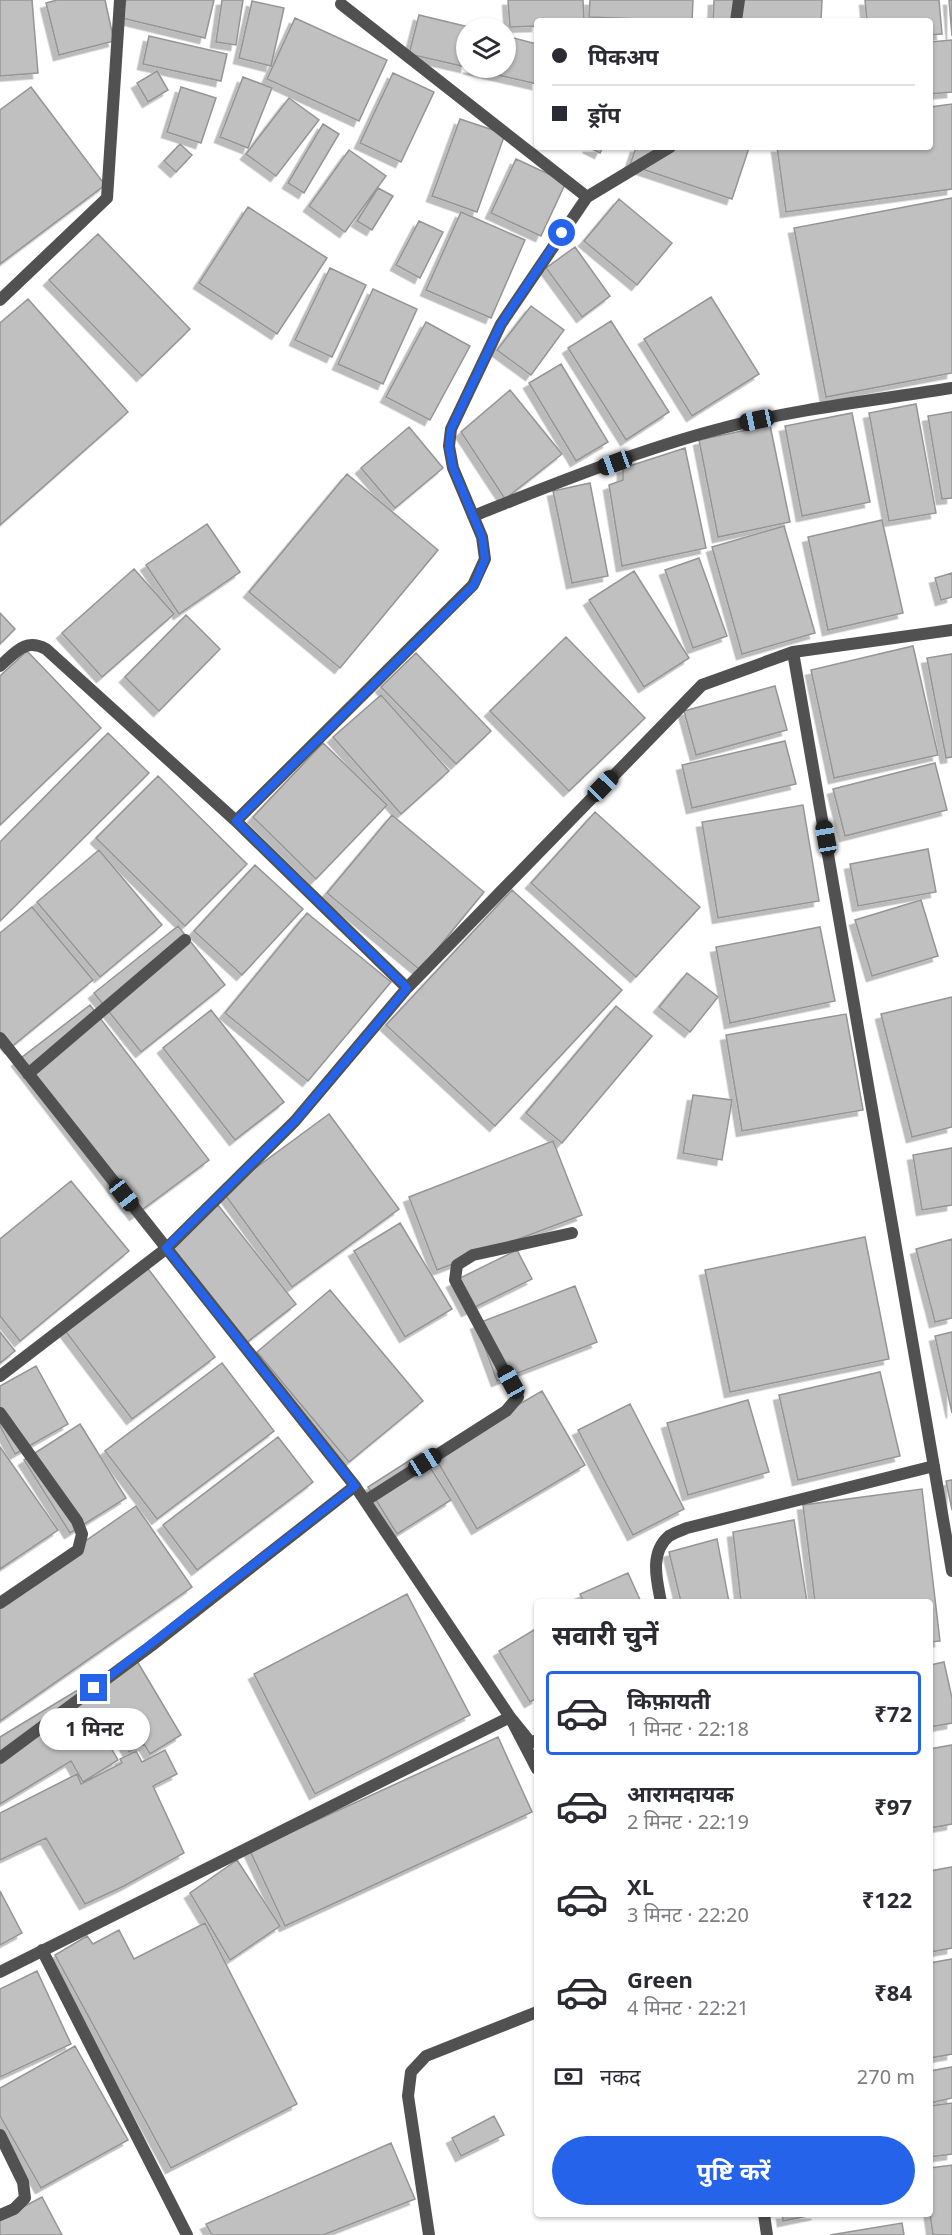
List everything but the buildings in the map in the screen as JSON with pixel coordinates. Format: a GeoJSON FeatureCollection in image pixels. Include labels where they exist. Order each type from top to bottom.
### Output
{"type":"FeatureCollection","features":[{"type":"Feature","properties":{"kind":"street"},"geometry":{"type":"LineString","coordinates":[[0,300],[107,198],[120,0]]}},
{"type":"Feature","properties":{"kind":"street"},"geometry":{"type":"LineString","coordinates":[[736,18],[739,0]]}},
{"type":"Feature","properties":{"kind":"street"},"geometry":{"type":"LineString","coordinates":[[342,4],[587,197]]}},
{"type":"Feature","properties":{"kind":"street"},"geometry":{"type":"LineString","coordinates":[[236,821],[474,585],[485,559],[482,537],[453,468],[449,446],[451,429],[501,324],[587,197],[665,150]]}},
{"type":"Feature","properties":{"kind":"street"},"geometry":{"type":"LineString","coordinates":[[473,516],[676,441],[725,427],[772,417],[952,388]]}},
{"type":"Feature","properties":{"kind":"street"},"geometry":{"type":"LineString","coordinates":[[0,1376],[166,1248],[295,1121],[407,988],[702,685],[794,651],[952,630]]}},
{"type":"Feature","properties":{"kind":"street"},"geometry":{"type":"LineString","coordinates":[[0,666],[28,644],[46,649],[236,821],[407,988]]}},
{"type":"Feature","properties":{"kind":"street"},"geometry":{"type":"LineString","coordinates":[[794,651],[952,1572]]}},
{"type":"Feature","properties":{"kind":"street"},"geometry":{"type":"LineString","coordinates":[[28,1074],[185,940]]}},
{"type":"Feature","properties":{"kind":"street"},"geometry":{"type":"LineString","coordinates":[[0,1038],[355,1486],[510,1717],[531,1743],[534,1742]]}},
{"type":"Feature","properties":{"kind":"street"},"geometry":{"type":"LineString","coordinates":[[365,1500],[506,1411],[518,1397],[455,1280],[457,1265],[473,1255],[572,1233]]}},
{"type":"Feature","properties":{"kind":"street"},"geometry":{"type":"LineString","coordinates":[[0,1413],[77,1521],[82,1534],[78,1550],[0,1603]]}},
{"type":"Feature","properties":{"kind":"street"},"geometry":{"type":"LineString","coordinates":[[660,1599],[655,1568],[659,1550],[669,1537],[687,1528],[934,1466]]}},
{"type":"Feature","properties":{"kind":"street"},"geometry":{"type":"LineString","coordinates":[[0,1758],[151,1646],[355,1486]]}},
{"type":"Feature","properties":{"kind":"street"},"geometry":{"type":"LineString","coordinates":[[510,1717],[534,1763]]}},
{"type":"Feature","properties":{"kind":"street"},"geometry":{"type":"LineString","coordinates":[[0,1972],[510,1717]]}},
{"type":"Feature","properties":{"kind":"street"},"geometry":{"type":"LineString","coordinates":[[42,1950],[187,2235]]}},
{"type":"Feature","properties":{"kind":"street"},"geometry":{"type":"LineString","coordinates":[[429,2235],[408,2096],[411,2072],[426,2056],[534,2013]]}},
{"type":"Feature","properties":{"kind":"street"},"geometry":{"type":"LineString","coordinates":[[0,2135],[23,2182],[25,2198],[14,2209],[0,2215]]}},
{"type":"Feature","properties":{"kind":"street"},"geometry":{"type":"LineString","coordinates":[[764,2217],[767,2235]]}},
{"type":"Feature","properties":{"kind":"route"},"geometry":{"type":"LineString","coordinates":[[94,1688],[355,1486],[166,1248],[295,1121],[407,988],[236,821],[474,585],[485,559],[482,537],[453,468],[449,446],[451,429],[501,324],[562,233]]}}]}
